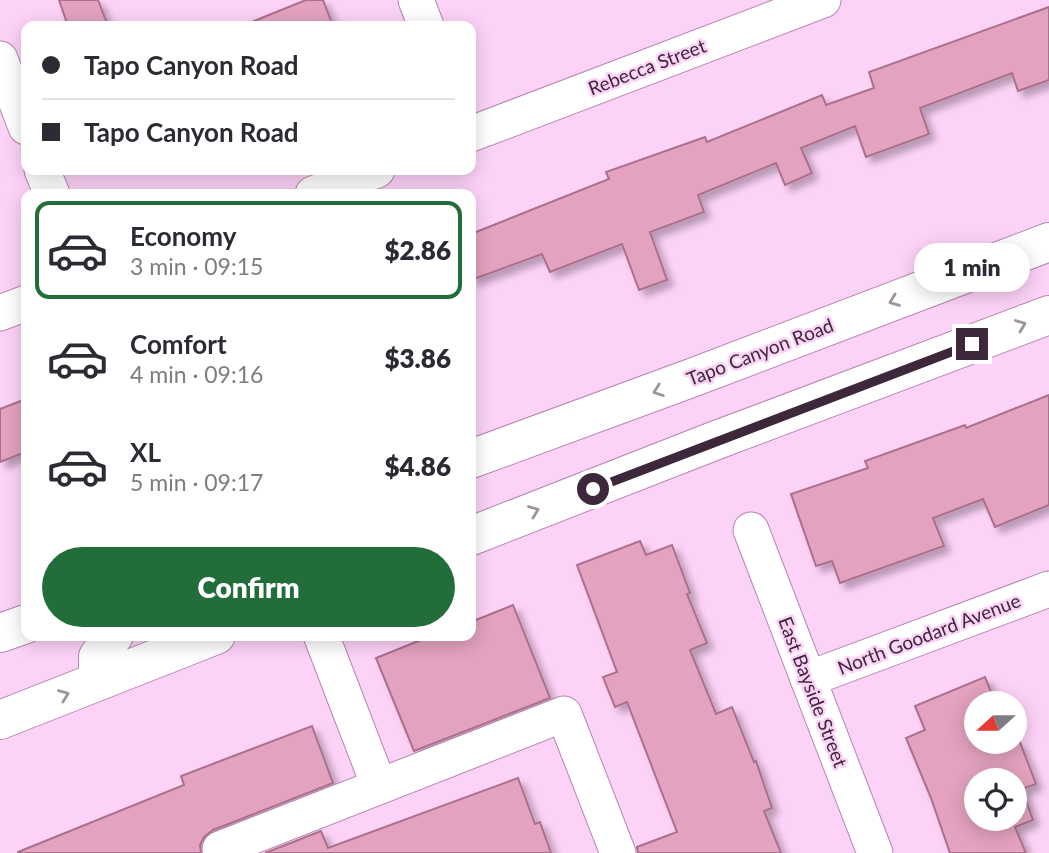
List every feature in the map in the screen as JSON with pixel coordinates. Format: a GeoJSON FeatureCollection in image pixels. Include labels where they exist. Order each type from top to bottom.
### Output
{"type":"FeatureCollection","features":[{"type":"Feature","properties":{"kind":"main road","name":"Tapo Canyon Road"},"geometry":{"type":"LineString","coordinates":[[476,458],[1049,242]]}},
{"type":"Feature","properties":{"kind":"main road"},"geometry":{"type":"LineString","coordinates":[[476,534],[1049,315]]}},
{"type":"Feature","properties":{"kind":"main road"},"geometry":{"type":"LineString","coordinates":[[0,633],[21,626]]}},
{"type":"Feature","properties":{"kind":"main road"},"geometry":{"type":"LineString","coordinates":[[98,681],[98,657],[110,641]]}},
{"type":"Feature","properties":{"kind":"main road"},"geometry":{"type":"LineString","coordinates":[[0,720],[201,641]]}},
{"type":"Feature","properties":{"kind":"street"},"geometry":{"type":"LineString","coordinates":[[416,0],[424,21]]}},
{"type":"Feature","properties":{"kind":"street","name":"Rebecca Street"},"geometry":{"type":"LineString","coordinates":[[476,132],[823,0]]}},
{"type":"Feature","properties":{"kind":"street"},"geometry":{"type":"LineString","coordinates":[[0,59],[21,114]]}},
{"type":"Feature","properties":{"kind":"street"},"geometry":{"type":"LineString","coordinates":[[326,189],[364,175]]}},
{"type":"Feature","properties":{"kind":"street"},"geometry":{"type":"LineString","coordinates":[[0,313],[21,305]]}},
{"type":"Feature","properties":{"kind":"street","name":"East Bayside Street"},"geometry":{"type":"LineString","coordinates":[[751,530],[875,853]]}},
{"type":"Feature","properties":{"kind":"street","name":"North Goodard Avenue"},"geometry":{"type":"LineString","coordinates":[[808,679],[1049,589]]}},
{"type":"Feature","properties":{"kind":"street"},"geometry":{"type":"LineString","coordinates":[[323,641],[379,786]]}},
{"type":"Feature","properties":{"kind":"street"},"geometry":{"type":"LineString","coordinates":[[220,849],[564,714],[618,853]]}},
{"type":"Feature","properties":{"kind":"building"},"geometry":{"type":"Polygon","coordinates":[[[59,0],[98,0],[106,21],[66,21],[59,0]]]}},
{"type":"Feature","properties":{"kind":"building"},"geometry":{"type":"Polygon","coordinates":[[[306,0],[323,0],[331,21],[254,21],[306,0]]]}},
{"type":"Feature","properties":{"kind":"building"},"geometry":{"type":"Polygon","coordinates":[[[1049,7],[1049,80],[1018,91],[1012,73],[920,108],[929,134],[866,157],[855,126],[801,148],[812,173],[785,185],[776,163],[698,195],[704,212],[650,232],[667,280],[639,290],[622,244],[550,272],[542,254],[476,278],[476,232],[609,179],[606,172],[705,137],[707,142],[822,95],[826,105],[874,88],[869,72],[1049,7]]]}},
{"type":"Feature","properties":{"kind":"building"},"geometry":{"type":"Polygon","coordinates":[[[1049,395],[1049,505],[995,527],[983,499],[933,518],[944,546],[840,583],[832,561],[816,566],[791,494],[868,468],[865,461],[965,425],[966,428],[1049,395]]]}},
{"type":"Feature","properties":{"kind":"building"},"geometry":{"type":"Polygon","coordinates":[[[21,401],[21,454],[0,462],[0,409],[21,401]]]}},
{"type":"Feature","properties":{"kind":"building"},"geometry":{"type":"Polygon","coordinates":[[[640,541],[646,555],[672,545],[690,593],[687,594],[707,643],[690,650],[716,714],[732,707],[754,762],[756,761],[772,808],[764,811],[781,853],[638,853],[637,847],[677,832],[627,702],[615,707],[603,677],[617,672],[577,565],[640,541]]]}},
{"type":"Feature","properties":{"kind":"building"},"geometry":{"type":"Polygon","coordinates":[[[513,605],[550,698],[414,751],[376,658],[418,641],[476,641],[476,620],[513,605]]]}},
{"type":"Feature","properties":{"kind":"building"},"geometry":{"type":"Polygon","coordinates":[[[985,677],[991,691],[964,691],[964,754],[1025,754],[1036,784],[1027,787],[1027,768],[964,768],[964,831],[1017,831],[1026,853],[950,853],[906,738],[925,730],[915,706],[985,677]]]}},
{"type":"Feature","properties":{"kind":"building"},"geometry":{"type":"Polygon","coordinates":[[[312,726],[333,783],[213,830],[204,837],[200,845],[201,853],[18,853],[184,785],[181,776],[312,726]]]}},
{"type":"Feature","properties":{"kind":"building"},"geometry":{"type":"Polygon","coordinates":[[[518,778],[535,824],[540,822],[551,853],[265,853],[321,831],[328,848],[518,778]]]}},
{"type":"Feature","properties":{"kind":"building"},"geometry":{"type":"Polygon","coordinates":[[[1027,803],[1033,820],[1027,822],[1027,803]]]}},
{"type":"Feature","properties":{"kind":"route"},"geometry":{"type":"LineString","coordinates":[[593,489],[972,344]]}}]}
